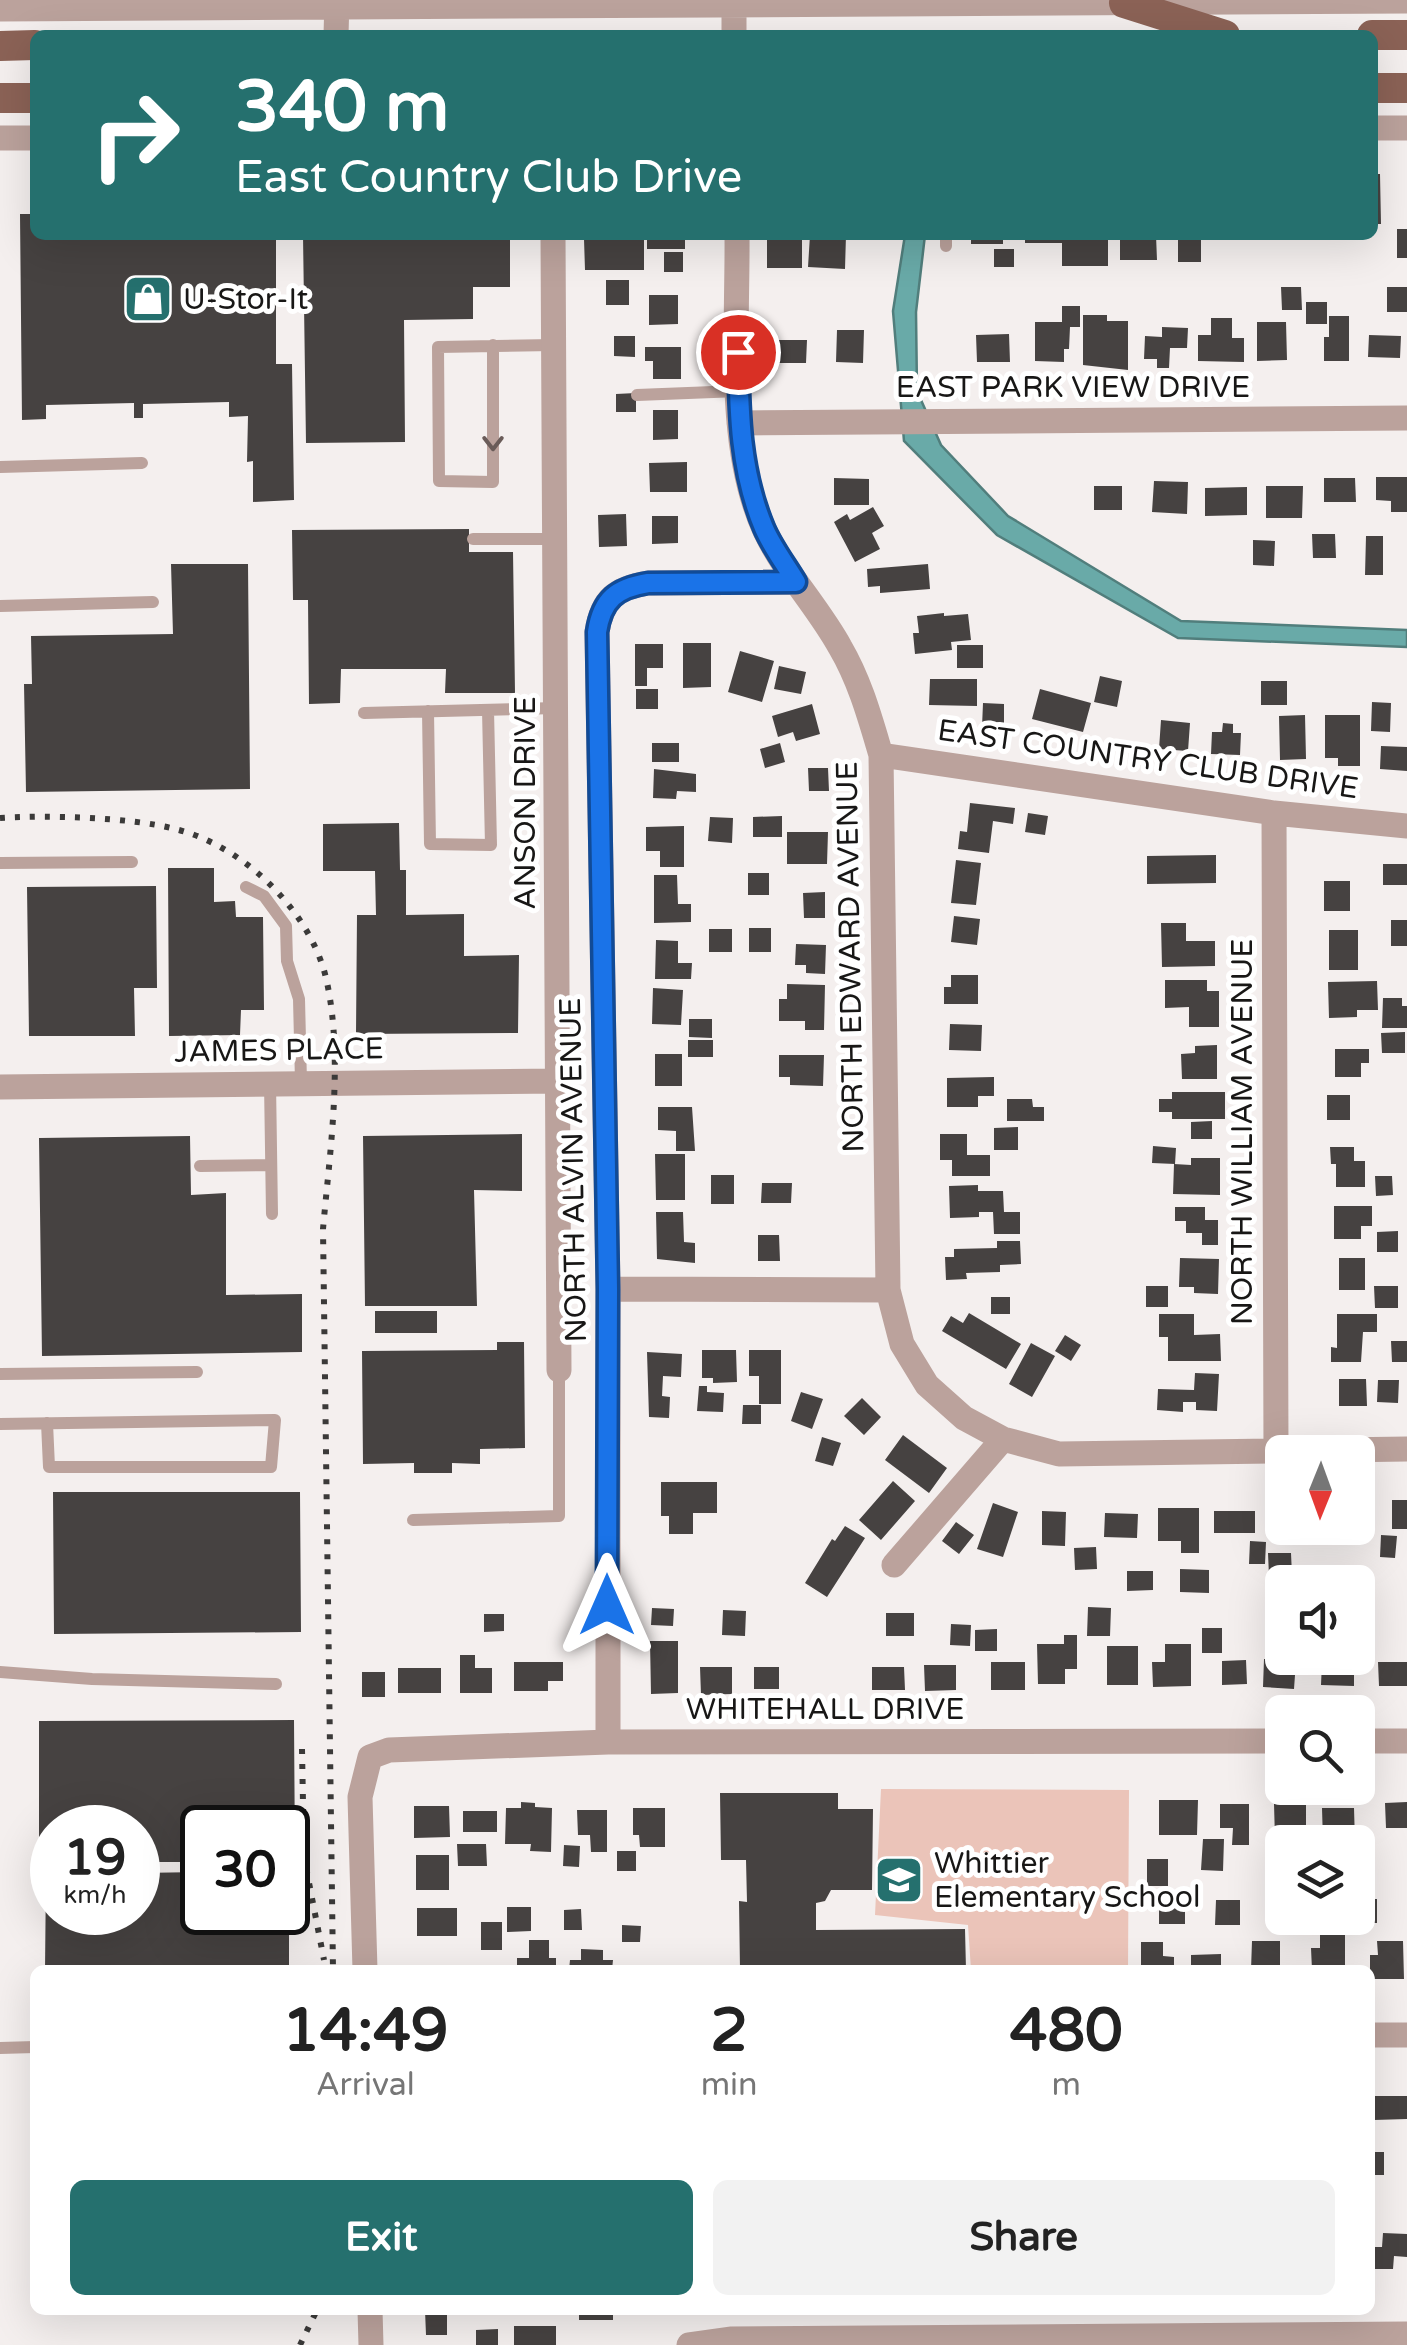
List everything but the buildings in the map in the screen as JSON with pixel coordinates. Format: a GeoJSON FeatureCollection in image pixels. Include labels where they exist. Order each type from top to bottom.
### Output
{"type":"FeatureCollection","features":[{"type":"Feature","properties":{"kind":"main road"},"geometry":{"type":"LineString","coordinates":[[1124,2],[1210,30]]}},
{"type":"Feature","properties":{"kind":"main road"},"geometry":{"type":"LineString","coordinates":[[1378,35],[1407,35]]}},
{"type":"Feature","properties":{"kind":"main road"},"geometry":{"type":"LineString","coordinates":[[0,46],[30,46]]}},
{"type":"Feature","properties":{"kind":"main road"},"geometry":{"type":"LineString","coordinates":[[1378,88],[1407,88]]}},
{"type":"Feature","properties":{"kind":"main road"},"geometry":{"type":"LineString","coordinates":[[0,98],[30,98]]}},
{"type":"Feature","properties":{"kind":"street"},"geometry":{"type":"LineString","coordinates":[[3,6],[1407,1]]}},
{"type":"Feature","properties":{"kind":"street"},"geometry":{"type":"LineString","coordinates":[[336,30],[337,4]]}},
{"type":"Feature","properties":{"kind":"street"},"geometry":{"type":"LineString","coordinates":[[734,5],[734,30]]}},
{"type":"Feature","properties":{"kind":"street"},"geometry":{"type":"LineString","coordinates":[[1378,128],[1407,128]]}},
{"type":"Feature","properties":{"kind":"street"},"geometry":{"type":"LineString","coordinates":[[0,138],[30,138]]}},
{"type":"Feature","properties":{"kind":"street","name":"ANSON DRIVE"},"geometry":{"type":"LineString","coordinates":[[553,240],[559,1370]]}},
{"type":"Feature","properties":{"kind":"street","name":"NORTH EDWARD AVENUE"},"geometry":{"type":"LineString","coordinates":[[737,240],[739,423],[747,481],[766,532],[841,647],[862,691],[881,754],[888,1290],[902,1344],[926,1385],[964,1418],[1003,1438],[1059,1454],[1265,1451]]}},
{"type":"Feature","properties":{"kind":"street","name":"EAST PARK VIEW DRIVE"},"geometry":{"type":"LineString","coordinates":[[739,423],[1407,418]]}},
{"type":"Feature","properties":{"kind":"street","name":"NORTH ALVIN AVENUE"},"geometry":{"type":"LineString","coordinates":[[608,1742],[608,1289],[597,632],[606,600],[624,587],[648,583],[796,582]]}},
{"type":"Feature","properties":{"kind":"street","name":"EAST COUNTRY CLUB DRIVE"},"geometry":{"type":"LineString","coordinates":[[881,754],[1274,813],[1407,826]]}},
{"type":"Feature","properties":{"kind":"street","name":"NORTH WILLIAM AVENUE"},"geometry":{"type":"LineString","coordinates":[[1274,813],[1276,1435]]}},
{"type":"Feature","properties":{"kind":"street","name":"JAMES PLACE"},"geometry":{"type":"LineString","coordinates":[[0,1087],[559,1080]]}},
{"type":"Feature","properties":{"kind":"street"},"geometry":{"type":"LineString","coordinates":[[608,1289],[888,1290]]}},
{"type":"Feature","properties":{"kind":"street"},"geometry":{"type":"LineString","coordinates":[[894,1565],[1003,1438]]}},
{"type":"Feature","properties":{"kind":"street","name":"NORTH EDWARD AVENUE"},"geometry":{"type":"LineString","coordinates":[[1375,1449],[1407,1449]]}},
{"type":"Feature","properties":{"kind":"street","name":"WHITEHALL DRIVE"},"geometry":{"type":"LineString","coordinates":[[365,1965],[360,1797],[370,1758],[390,1750],[608,1742],[1265,1742]]}},
{"type":"Feature","properties":{"kind":"street"},"geometry":{"type":"LineString","coordinates":[[1375,1742],[1407,1742]]}},
{"type":"Feature","properties":{"kind":"street"},"geometry":{"type":"LineString","coordinates":[[1375,2034],[1407,2034]]}},
{"type":"Feature","properties":{"kind":"street"},"geometry":{"type":"LineString","coordinates":[[370,2315],[371,2345]]}},
{"type":"Feature","properties":{"kind":"street"},"geometry":{"type":"LineString","coordinates":[[689,2345],[732,2339],[1407,2334]]}},
{"type":"Feature","properties":{"kind":"lane"},"geometry":{"type":"LineString","coordinates":[[492,346],[493,482],[439,481],[438,346],[553,345]]}},
{"type":"Feature","properties":{"kind":"lane"},"geometry":{"type":"LineString","coordinates":[[636,395],[739,391]]}},
{"type":"Feature","properties":{"kind":"lane"},"geometry":{"type":"LineString","coordinates":[[0,466],[142,463]]}},
{"type":"Feature","properties":{"kind":"lane"},"geometry":{"type":"LineString","coordinates":[[472,539],[555,539]]}},
{"type":"Feature","properties":{"kind":"lane"},"geometry":{"type":"LineString","coordinates":[[0,606],[153,602]]}},
{"type":"Feature","properties":{"kind":"lane"},"geometry":{"type":"LineString","coordinates":[[364,714],[556,708]]}},
{"type":"Feature","properties":{"kind":"lane"},"geometry":{"type":"LineString","coordinates":[[428,712],[430,844],[491,845],[488,710]]}},
{"type":"Feature","properties":{"kind":"lane"},"geometry":{"type":"LineString","coordinates":[[0,863],[132,862]]}},
{"type":"Feature","properties":{"kind":"lane"},"geometry":{"type":"LineString","coordinates":[[246,887],[264,896],[286,926],[287,961],[299,999],[301,1082]]}},
{"type":"Feature","properties":{"kind":"lane"},"geometry":{"type":"LineString","coordinates":[[270,1083],[272,1214]]}},
{"type":"Feature","properties":{"kind":"lane"},"geometry":{"type":"LineString","coordinates":[[200,1166],[271,1165]]}},
{"type":"Feature","properties":{"kind":"lane"},"geometry":{"type":"LineString","coordinates":[[413,1520],[559,1516],[559,1370]]}},
{"type":"Feature","properties":{"kind":"lane"},"geometry":{"type":"LineString","coordinates":[[0,1374],[197,1372]]}},
{"type":"Feature","properties":{"kind":"lane"},"geometry":{"type":"LineString","coordinates":[[0,1424],[47,1423],[275,1420],[271,1467],[49,1467],[47,1423]]}},
{"type":"Feature","properties":{"kind":"lane"},"geometry":{"type":"LineString","coordinates":[[0,1672],[92,1680],[276,1684]]}},
{"type":"Feature","properties":{"kind":"lane"},"geometry":{"type":"LineString","coordinates":[[0,2048],[30,2047]]}},
{"type":"Feature","properties":{"kind":"shaded area"},"geometry":{"type":"Polygon","coordinates":[[[881,1789],[1129,1790],[1128,1965],[971,1965],[968,1925],[875,1915],[881,1789]]]}},
{"type":"Feature","properties":{"kind":"water"},"geometry":{"type":"Polygon","coordinates":[[[904,240],[924,240],[916,312],[917,391],[941,445],[1008,516],[1181,621],[1407,630],[1407,647],[1178,638],[997,535],[904,441],[893,311],[904,240]]]}},
{"type":"Feature","properties":{"kind":"railway"},"geometry":{"type":"LineString","coordinates":[[0,818],[112,819],[156,825],[200,837],[225,849],[270,884],[289,905],[318,953],[326,978],[335,1071],[323,1229],[333,1965]]}},
{"type":"Feature","properties":{"kind":"railway"},"geometry":{"type":"LineString","coordinates":[[302,1749],[304,1857],[324,1960]]}},
{"type":"Feature","properties":{"kind":"railway"},"geometry":{"type":"LineString","coordinates":[[300,2345],[315,2315]]}},
{"type":"Feature","properties":{"kind":"place","name":"U-Stor-It"},"geometry":{"type":"Point","coordinates":[148,299]}},
{"type":"Feature","properties":{"kind":"place","name":"Whittier Elementary School"},"geometry":{"type":"Point","coordinates":[899,1880]}},
{"type":"Feature","properties":{"kind":"route"},"geometry":{"type":"LineString","coordinates":[[607,1605],[608,1289],[597,632],[606,600],[624,587],[648,583],[796,582],[766,532],[747,481],[739,423],[738,352]]}}]}
